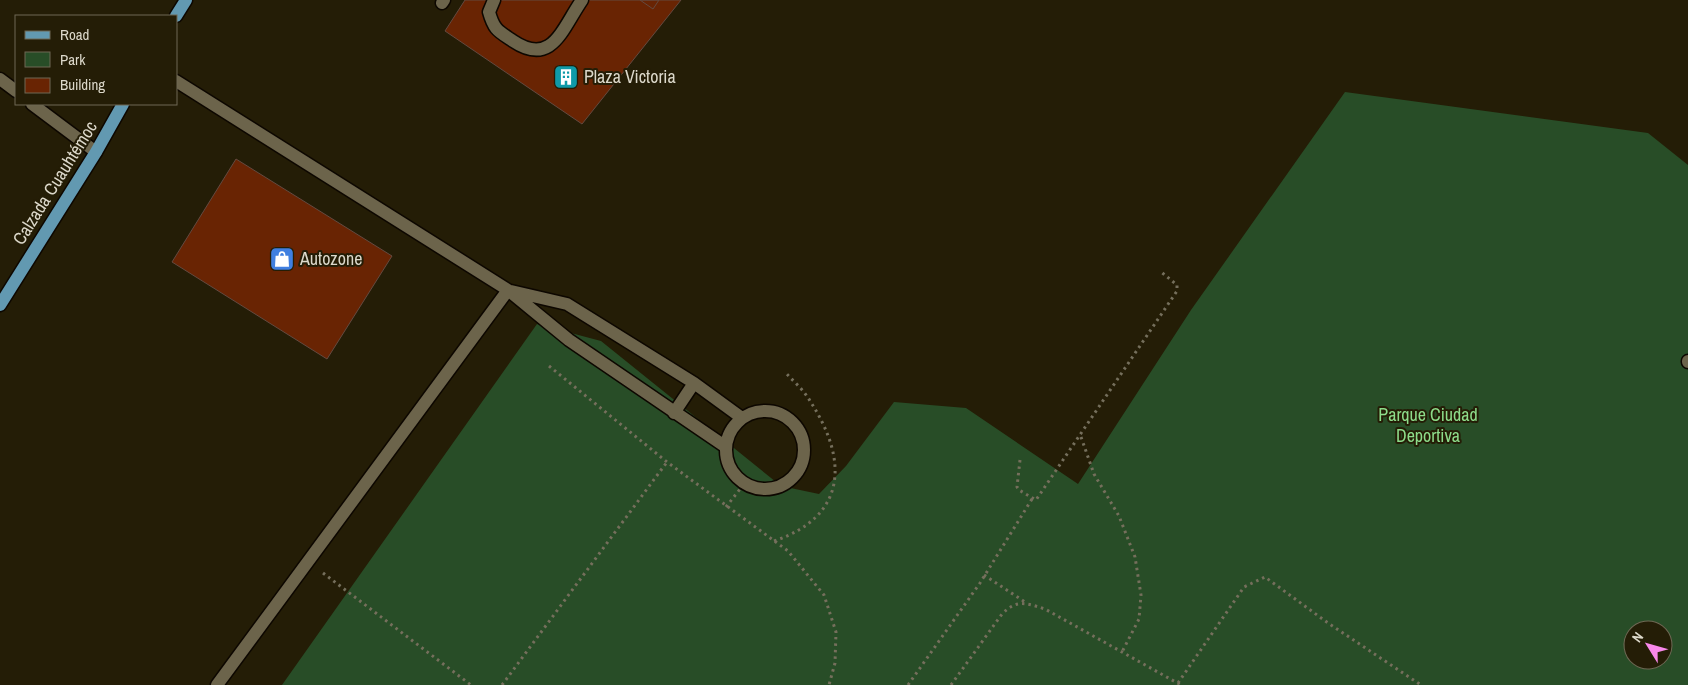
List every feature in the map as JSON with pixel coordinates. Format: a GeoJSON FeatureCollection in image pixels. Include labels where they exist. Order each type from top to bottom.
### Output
{"type":"FeatureCollection","features":[{"type":"Feature","properties":{"kind":"main road"},"geometry":{"type":"LineString","coordinates":[[177,15],[186,0]]}},
{"type":"Feature","properties":{"kind":"main road","name":"Calzada Cuauhtémoc"},"geometry":{"type":"LineString","coordinates":[[0,305],[96,152],[122,105]]}},
{"type":"Feature","properties":{"kind":"street"},"geometry":{"type":"LineString","coordinates":[[494,0],[489,12],[494,28],[524,48],[536,52],[551,46],[582,0]]}},
{"type":"Feature","properties":{"kind":"street"},"geometry":{"type":"LineString","coordinates":[[0,79],[15,90]]}},
{"type":"Feature","properties":{"kind":"street"},"geometry":{"type":"LineString","coordinates":[[178,82],[508,290],[557,332],[726,447]]}},
{"type":"Feature","properties":{"kind":"street"},"geometry":{"type":"LineString","coordinates":[[33,105],[96,152]]}},
{"type":"Feature","properties":{"kind":"street"},"geometry":{"type":"LineString","coordinates":[[508,290],[567,304],[694,383],[742,418]]}},
{"type":"Feature","properties":{"kind":"street"},"geometry":{"type":"LineString","coordinates":[[217,685],[508,290]]}},
{"type":"Feature","properties":{"kind":"street"},"geometry":{"type":"LineString","coordinates":[[674,413],[694,383]]}},
{"type":"Feature","properties":{"kind":"street"},"geometry":{"type":"LineString","coordinates":[[770,410],[785,416],[800,430],[805,451],[799,471],[784,485],[764,490],[744,484],[730,468],[726,447],[730,433],[742,418],[753,412],[770,410]]}},
{"type":"Feature","properties":{"kind":"path"},"geometry":{"type":"LineString","coordinates":[[1020,460],[1017,487],[1036,500],[1081,436],[1177,291],[1177,285],[1160,271]]}},
{"type":"Feature","properties":{"kind":"path"},"geometry":{"type":"LineString","coordinates":[[549,366],[726,507],[788,551],[824,594],[836,632],[835,663],[829,685]]}},
{"type":"Feature","properties":{"kind":"path"},"geometry":{"type":"LineString","coordinates":[[774,541],[814,519],[827,504],[835,484],[836,457],[823,427],[810,400],[785,372]]}},
{"type":"Feature","properties":{"kind":"path"},"geometry":{"type":"LineString","coordinates":[[1081,436],[1094,474],[1119,516],[1135,557],[1141,594],[1139,620],[1122,652]]}},
{"type":"Feature","properties":{"kind":"path"},"geometry":{"type":"LineString","coordinates":[[502,685],[668,462]]}},
{"type":"Feature","properties":{"kind":"path"},"geometry":{"type":"LineString","coordinates":[[726,507],[744,484]]}},
{"type":"Feature","properties":{"kind":"path"},"geometry":{"type":"LineString","coordinates":[[908,685],[984,575],[1032,499]]}},
{"type":"Feature","properties":{"kind":"path"},"geometry":{"type":"LineString","coordinates":[[308,562],[471,685]]}},
{"type":"Feature","properties":{"kind":"path"},"geometry":{"type":"LineString","coordinates":[[984,575],[1026,603],[1045,609],[1180,684],[1244,587],[1265,577],[1328,623],[1421,685]]}},
{"type":"Feature","properties":{"kind":"path"},"geometry":{"type":"LineString","coordinates":[[951,685],[1002,614],[1011,605],[1026,603]]}},
{"type":"Feature","properties":{"kind":"green space","name":"Parque Ciudad Deportiva"},"geometry":{"type":"Polygon","coordinates":[[[1345,92],[1648,133],[1688,165],[1688,685],[282,685],[537,324],[601,341],[781,486],[819,494],[846,466],[894,402],[966,408],[1078,484],[1191,310],[1345,92]]]}},
{"type":"Feature","properties":{"kind":"building","name":"Plaza Victoria"},"geometry":{"type":"Polygon","coordinates":[[[465,0],[681,0],[582,124],[445,31],[465,0]]]}},
{"type":"Feature","properties":{"kind":"building"},"geometry":{"type":"Polygon","coordinates":[[[640,0],[659,0],[653,9],[640,0]]]}},
{"type":"Feature","properties":{"kind":"building","name":"Autozone"},"geometry":{"type":"Polygon","coordinates":[[[236,159],[392,256],[327,359],[172,262],[236,159]]]}},
{"type":"Feature","properties":{"kind":"place","name":"Plaza Victoria"},"geometry":{"type":"Point","coordinates":[566,77]}},
{"type":"Feature","properties":{"kind":"place","name":"Autozone"},"geometry":{"type":"Point","coordinates":[282,259]}}]}
